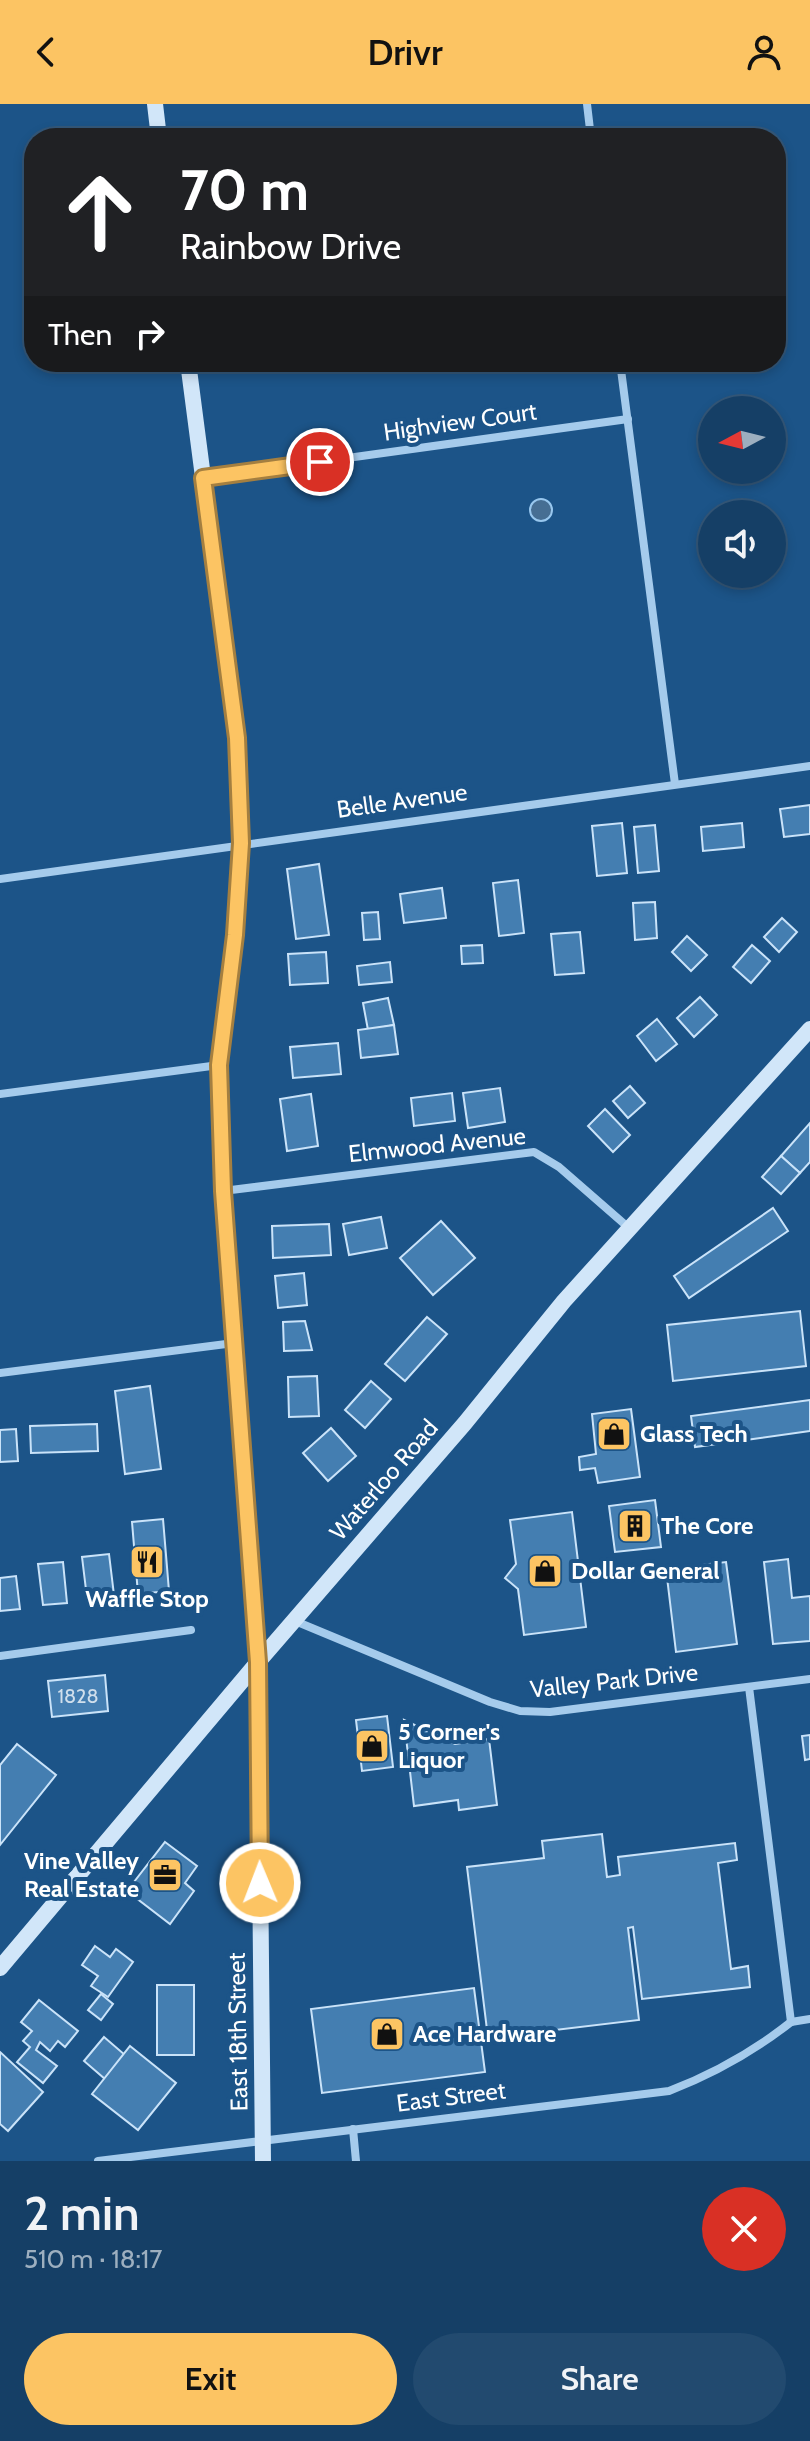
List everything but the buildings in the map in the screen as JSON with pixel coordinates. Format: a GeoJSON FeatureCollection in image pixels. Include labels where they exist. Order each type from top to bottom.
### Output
{"type":"FeatureCollection","features":[{"type":"Feature","properties":{"kind":"main road"},"geometry":{"type":"LineString","coordinates":[[155,104],[158,128]]}},
{"type":"Feature","properties":{"kind":"main road","name":"East 18th Street"},"geometry":{"type":"LineString","coordinates":[[189,372],[237,738],[241,843],[235,935],[219,1065],[223,1191],[258,1662],[263,2161]]}},
{"type":"Feature","properties":{"kind":"main road","name":"Waterloo Road"},"geometry":{"type":"LineString","coordinates":[[0,1968],[465,1423],[564,1301],[810,1029]]}},
{"type":"Feature","properties":{"kind":"street"},"geometry":{"type":"LineString","coordinates":[[587,104],[590,128]]}},
{"type":"Feature","properties":{"kind":"street"},"geometry":{"type":"LineString","coordinates":[[621,372],[675,784]]}},
{"type":"Feature","properties":{"kind":"street","name":"Highview Court"},"geometry":{"type":"LineString","coordinates":[[203,478],[628,419]]}},
{"type":"Feature","properties":{"kind":"street","name":"Belle Avenue"},"geometry":{"type":"LineString","coordinates":[[0,879],[810,766]]}},
{"type":"Feature","properties":{"kind":"street"},"geometry":{"type":"LineString","coordinates":[[0,1094],[219,1065]]}},
{"type":"Feature","properties":{"kind":"street","name":"Elmwood Avenue"},"geometry":{"type":"LineString","coordinates":[[223,1191],[534,1152],[559,1167],[629,1228]]}},
{"type":"Feature","properties":{"kind":"street"},"geometry":{"type":"LineString","coordinates":[[0,1373],[234,1343]]}},
{"type":"Feature","properties":{"kind":"street","name":"Valley Park Drive"},"geometry":{"type":"LineString","coordinates":[[294,1620],[469,1694],[520,1711],[550,1712],[810,1679]]}},
{"type":"Feature","properties":{"kind":"street"},"geometry":{"type":"LineString","coordinates":[[0,1656],[191,1630]]}},
{"type":"Feature","properties":{"kind":"street"},"geometry":{"type":"LineString","coordinates":[[749,1687],[791,2022],[810,2019]]}},
{"type":"Feature","properties":{"kind":"street","name":"East Street"},"geometry":{"type":"LineString","coordinates":[[98,2161],[669,2091],[711,2074],[791,2022]]}},
{"type":"Feature","properties":{"kind":"street"},"geometry":{"type":"LineString","coordinates":[[353,2129],[356,2161]]}},
{"type":"Feature","properties":{"kind":"water"},"geometry":{"type":"Polygon","coordinates":[[[537,499],[545,499],[552,510],[545,521],[537,521],[530,514],[530,506],[537,499]]]}},
{"type":"Feature","properties":{"kind":"place","name":"Glass Tech"},"geometry":{"type":"Point","coordinates":[614,1434]}},
{"type":"Feature","properties":{"kind":"place","name":"The Core"},"geometry":{"type":"Point","coordinates":[635,1526]}},
{"type":"Feature","properties":{"kind":"place","name":"Waffle Stop"},"geometry":{"type":"Point","coordinates":[147,1562]}},
{"type":"Feature","properties":{"kind":"place","name":"Dollar General"},"geometry":{"type":"Point","coordinates":[545,1571]}},
{"type":"Feature","properties":{"kind":"place","name":"5 Corner's Liquor"},"geometry":{"type":"Point","coordinates":[372,1746]}},
{"type":"Feature","properties":{"kind":"place","name":"Vine Valley Real Estate"},"geometry":{"type":"Point","coordinates":[165,1875]}},
{"type":"Feature","properties":{"kind":"place","name":"Ace Hardware"},"geometry":{"type":"Point","coordinates":[387,2034]}},
{"type":"Feature","properties":{"kind":"route"},"geometry":{"type":"LineString","coordinates":[[260,1883],[258,1662],[223,1191],[219,1065],[235,935],[241,843],[237,738],[203,478],[320,462]]}}]}
